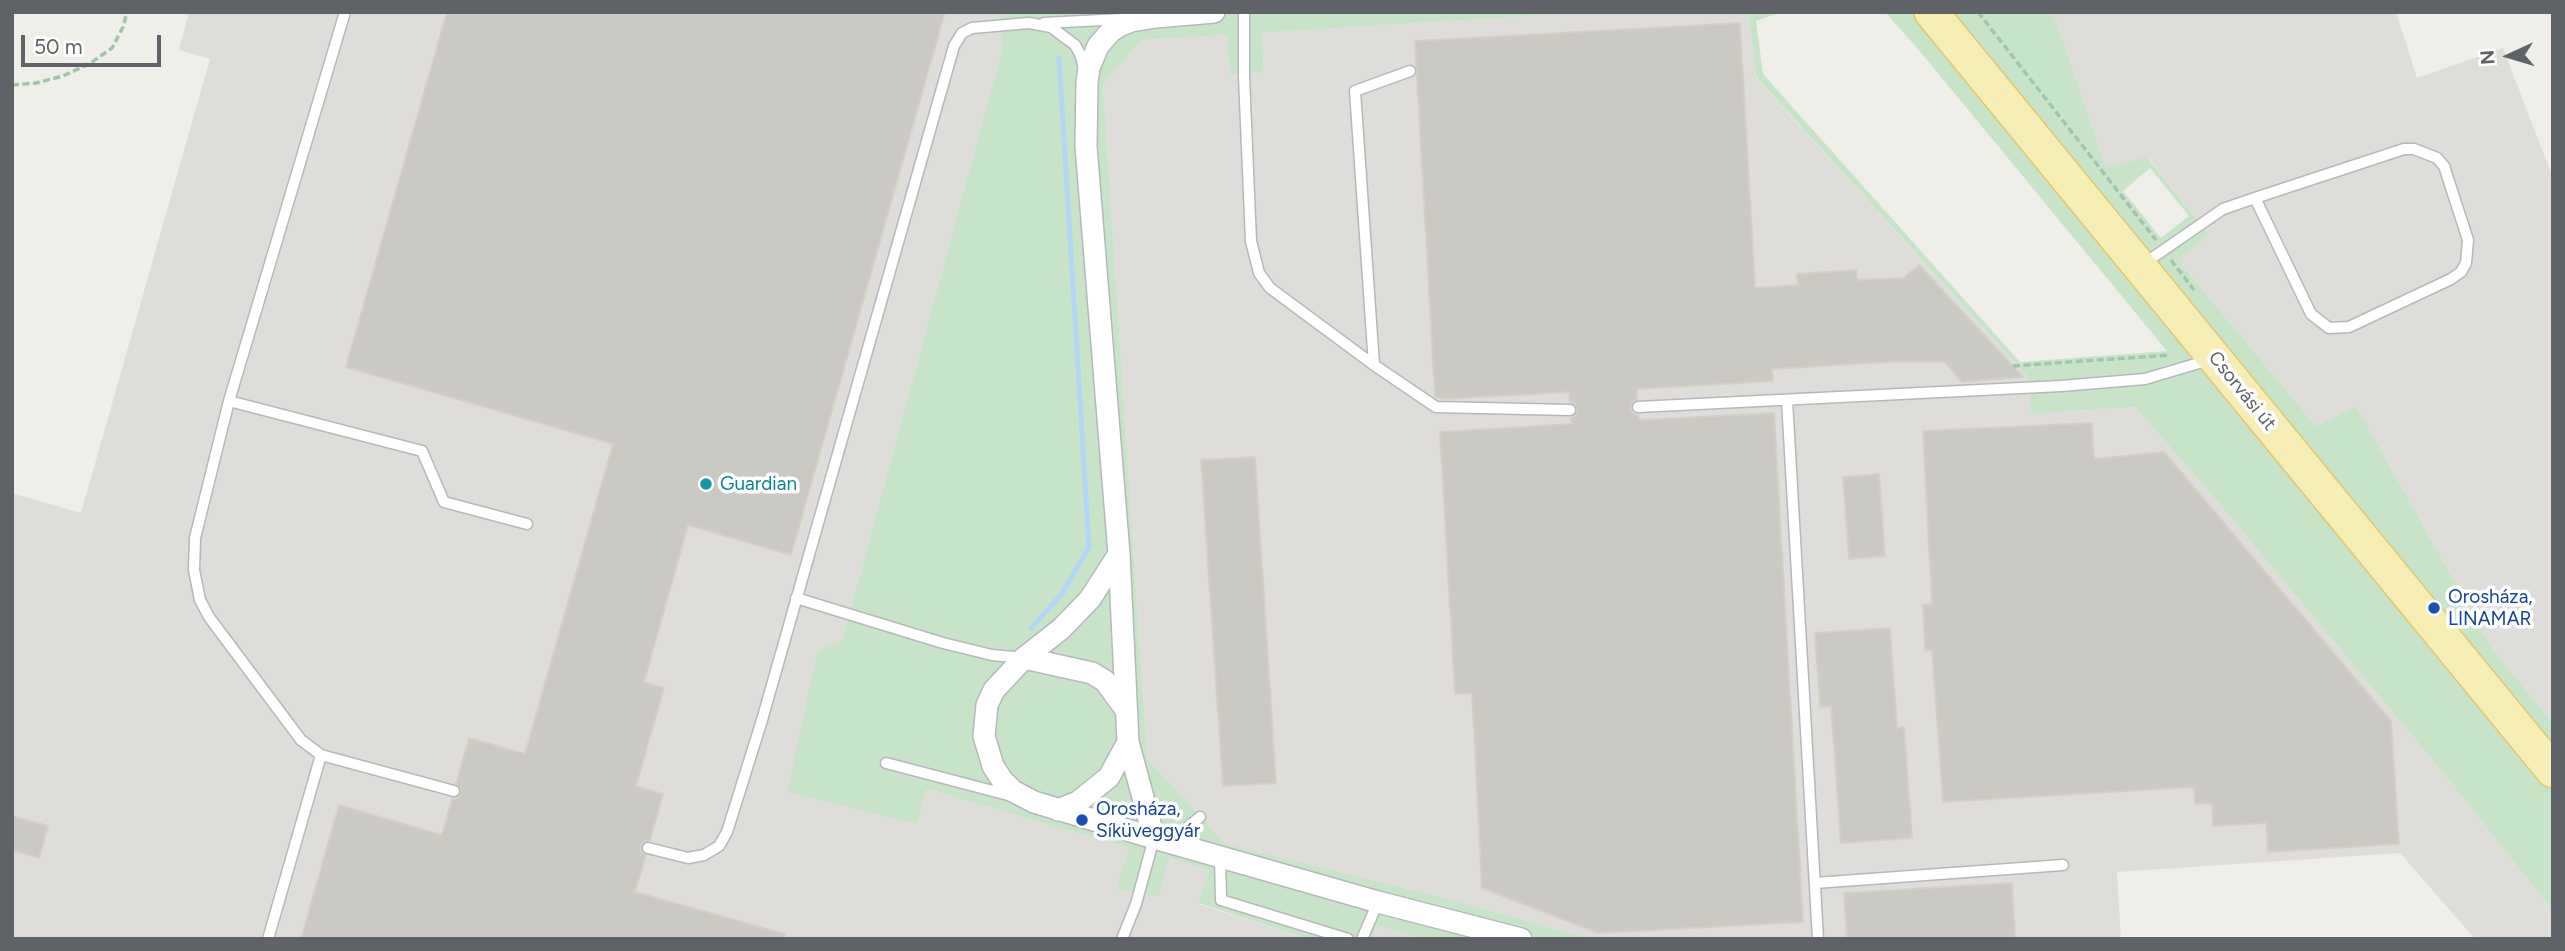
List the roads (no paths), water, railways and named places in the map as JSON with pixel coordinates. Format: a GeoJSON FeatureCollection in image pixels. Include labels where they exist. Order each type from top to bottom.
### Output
{"type":"FeatureCollection","features":[{"type":"Feature","properties":{"kind":"main road","name":"Csorvási út"},"geometry":{"type":"LineString","coordinates":[[1931,12],[2140,267],[2200,362],[2552,768]]}},
{"type":"Feature","properties":{"kind":"street"},"geometry":{"type":"LineString","coordinates":[[1161,840],[1128,742],[1119,554],[1086,146],[1087,82],[1093,55],[1111,32],[1131,21],[1214,12]]}},
{"type":"Feature","properties":{"kind":"street"},"geometry":{"type":"LineString","coordinates":[[1119,554],[1090,599],[1061,629],[1024,658],[995,690],[986,705],[984,736],[993,766],[1013,791],[1058,810],[1378,902],[1521,939]]}},
{"type":"Feature","properties":{"kind":"street"},"geometry":{"type":"LineString","coordinates":[[1024,658],[1092,673],[1105,681],[1126,710]]}},
{"type":"Feature","properties":{"kind":"street"},"geometry":{"type":"LineString","coordinates":[[1058,810],[1078,803],[1096,790],[1109,777],[1128,742]]}},
{"type":"Feature","properties":{"kind":"lane"},"geometry":{"type":"LineString","coordinates":[[345,12],[229,401],[195,538],[194,570],[200,600],[209,617],[301,740],[321,755],[454,791]]}},
{"type":"Feature","properties":{"kind":"lane"},"geometry":{"type":"LineString","coordinates":[[1244,12],[1251,241],[1259,273],[1270,288],[1436,407],[1570,410]]}},
{"type":"Feature","properties":{"kind":"lane"},"geometry":{"type":"LineString","coordinates":[[648,848],[688,858],[704,855],[719,846],[727,832],[762,720],[954,46],[962,33],[972,28],[1095,16],[1156,17]]}},
{"type":"Feature","properties":{"kind":"lane"},"geometry":{"type":"LineString","coordinates":[[1029,23],[1051,27],[1068,37],[1080,54],[1087,82]]}},
{"type":"Feature","properties":{"kind":"lane"},"geometry":{"type":"LineString","coordinates":[[1374,365],[1355,91],[1410,71]]}},
{"type":"Feature","properties":{"kind":"lane"},"geometry":{"type":"LineString","coordinates":[[2140,267],[2223,209],[2255,198],[2404,149],[2426,151],[2444,166],[2468,240],[2466,263],[2461,272],[2451,279],[2349,327],[2329,328],[2311,314],[2255,198]]}},
{"type":"Feature","properties":{"kind":"lane"},"geometry":{"type":"LineString","coordinates":[[1638,407],[2061,386],[2145,379],[2200,362]]}},
{"type":"Feature","properties":{"kind":"lane"},"geometry":{"type":"LineString","coordinates":[[1787,400],[1818,939]]}},
{"type":"Feature","properties":{"kind":"lane"},"geometry":{"type":"LineString","coordinates":[[229,401],[422,451],[444,502],[527,524]]}},
{"type":"Feature","properties":{"kind":"lane"},"geometry":{"type":"LineString","coordinates":[[796,598],[943,643],[992,655],[1024,658]]}},
{"type":"Feature","properties":{"kind":"lane"},"geometry":{"type":"LineString","coordinates":[[268,939],[321,755]]}},
{"type":"Feature","properties":{"kind":"lane"},"geometry":{"type":"LineString","coordinates":[[886,763],[1034,802]]}},
{"type":"Feature","properties":{"kind":"lane"},"geometry":{"type":"LineString","coordinates":[[1122,939],[1161,840],[1200,817]]}},
{"type":"Feature","properties":{"kind":"lane"},"geometry":{"type":"LineString","coordinates":[[1220,857],[1221,900],[1348,939]]}},
{"type":"Feature","properties":{"kind":"lane"},"geometry":{"type":"LineString","coordinates":[[1815,883],[2063,865]]}},
{"type":"Feature","properties":{"kind":"lane"},"geometry":{"type":"LineString","coordinates":[[1362,939],[1378,902]]}},
{"type":"Feature","properties":{"kind":"waterway"},"geometry":{"type":"LineString","coordinates":[[1031,628],[1062,594],[1089,547],[1059,58]]}},
{"type":"Feature","properties":{"kind":"place","name":"Guardian"},"geometry":{"type":"Point","coordinates":[706,484]}},
{"type":"Feature","properties":{"kind":"place","name":"Orosháza, LINAMAR"},"geometry":{"type":"Point","coordinates":[2434,608]}},
{"type":"Feature","properties":{"kind":"place","name":"Orosháza, Síküveggyár"},"geometry":{"type":"Point","coordinates":[1082,820]}}]}
